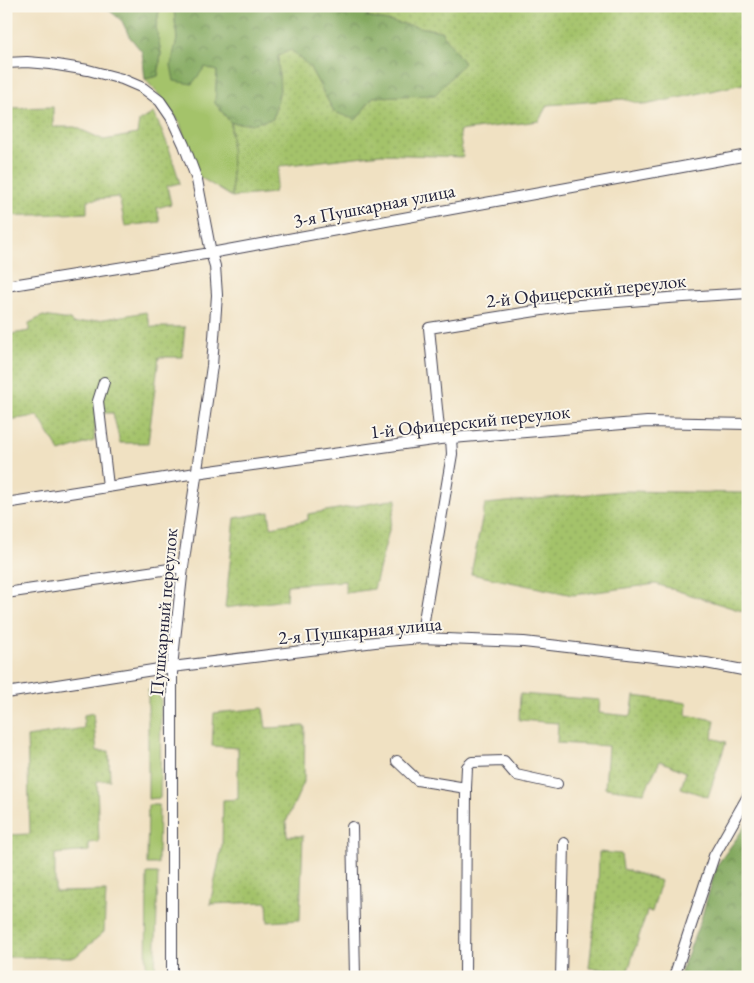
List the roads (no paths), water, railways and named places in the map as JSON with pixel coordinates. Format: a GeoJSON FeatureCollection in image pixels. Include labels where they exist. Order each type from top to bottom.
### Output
{"type":"FeatureCollection","features":[{"type":"Feature","properties":{"kind":"street","name":"Пушкарный переулок"},"geometry":{"type":"LineString","coordinates":[[6,62],[50,64],[88,70],[122,79],[143,88],[160,101],[171,117],[184,145],[196,180],[210,254],[215,266],[217,294],[212,366],[183,567],[172,667],[172,977]]}},
{"type":"Feature","properties":{"kind":"street","name":"3-я Пушкарная улица"},"geometry":{"type":"LineString","coordinates":[[6,286],[210,254],[748,154]]}},
{"type":"Feature","properties":{"kind":"street","name":"2-й Офицерский переулок"},"geometry":{"type":"LineString","coordinates":[[440,438],[428,328],[567,306],[748,293]]}},
{"type":"Feature","properties":{"kind":"street"},"geometry":{"type":"LineString","coordinates":[[104,382],[98,401],[108,486]]}},
{"type":"Feature","properties":{"kind":"street","name":"1-й Офицерский переулок"},"geometry":{"type":"LineString","coordinates":[[6,502],[440,438],[647,422],[748,424]]}},
{"type":"Feature","properties":{"kind":"street"},"geometry":{"type":"LineString","coordinates":[[421,638],[452,454],[451,438]]}},
{"type":"Feature","properties":{"kind":"street"},"geometry":{"type":"LineString","coordinates":[[6,594],[183,567]]}},
{"type":"Feature","properties":{"kind":"street","name":"2-я Пушкарная улица"},"geometry":{"type":"LineString","coordinates":[[6,693],[172,667],[421,638],[524,642],[706,663],[748,671]]}},
{"type":"Feature","properties":{"kind":"street"},"geometry":{"type":"LineString","coordinates":[[397,761],[417,780],[466,788]]}},
{"type":"Feature","properties":{"kind":"street"},"geometry":{"type":"LineString","coordinates":[[465,977],[467,767],[472,762],[504,761],[516,776],[557,784]]}},
{"type":"Feature","properties":{"kind":"street"},"geometry":{"type":"LineString","coordinates":[[674,977],[714,856],[748,796]]}},
{"type":"Feature","properties":{"kind":"street"},"geometry":{"type":"LineString","coordinates":[[352,827],[355,977]]}},
{"type":"Feature","properties":{"kind":"street"},"geometry":{"type":"LineString","coordinates":[[561,977],[564,843]]}}]}
